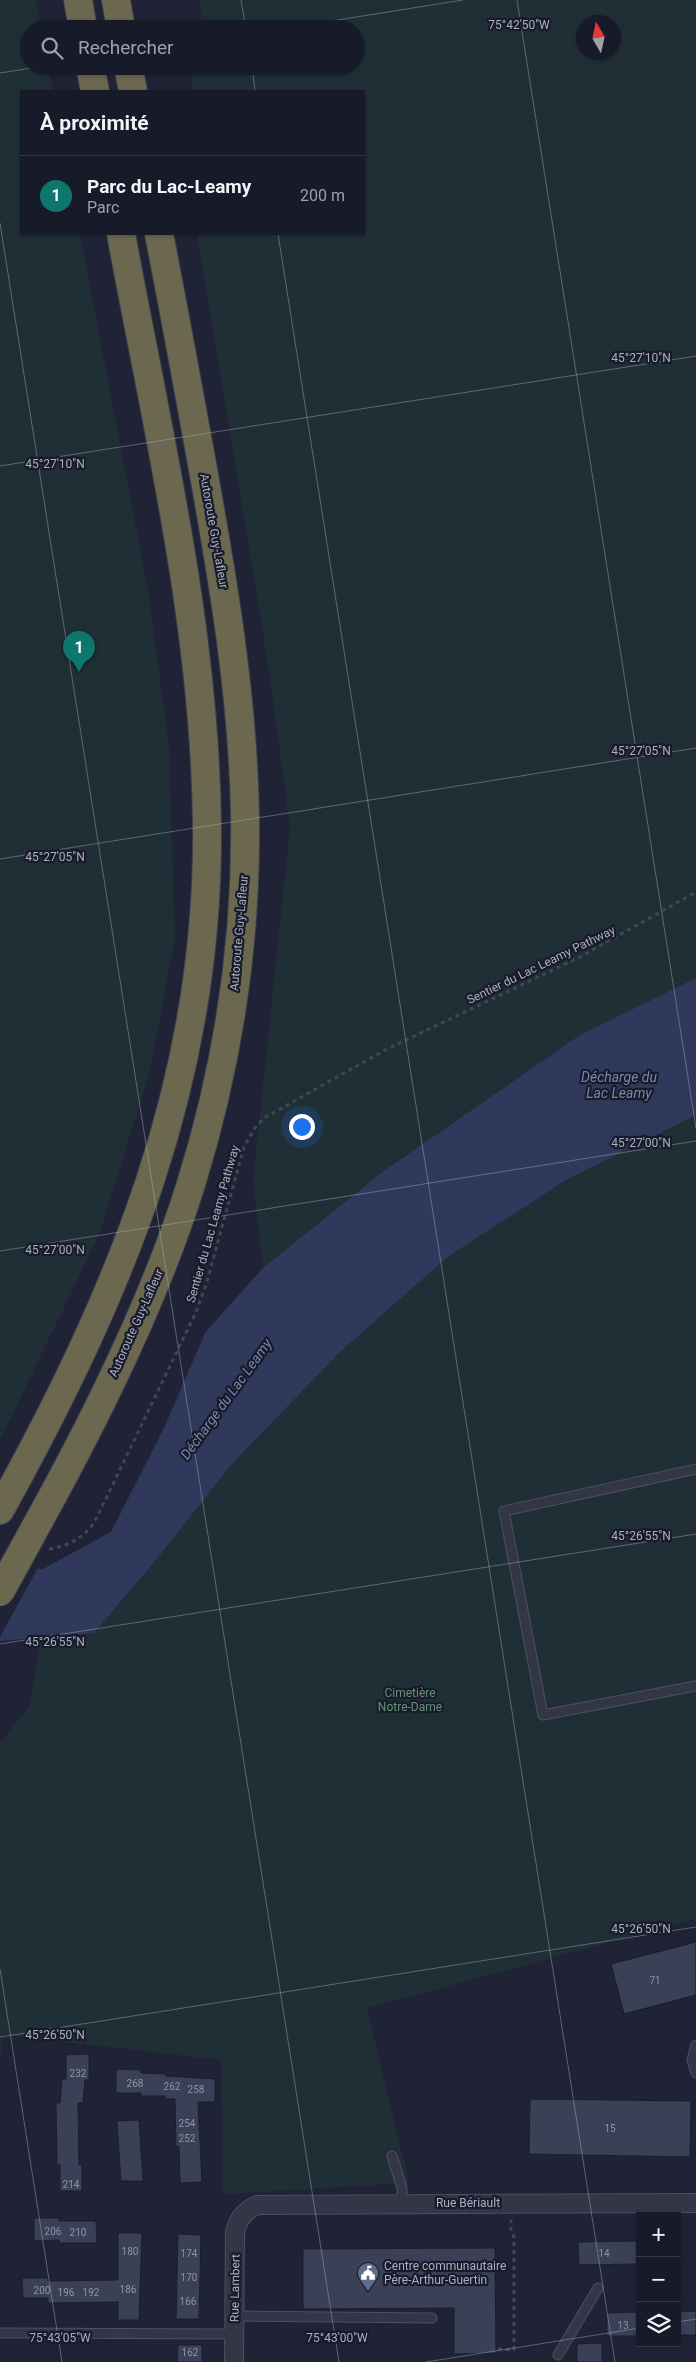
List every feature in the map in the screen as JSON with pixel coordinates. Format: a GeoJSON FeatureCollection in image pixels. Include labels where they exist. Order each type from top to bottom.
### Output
{"type":"FeatureCollection","features":[{"type":"Feature","properties":{"kind":"highway"},"geometry":{"type":"LineString","coordinates":[[78,0],[82,20]]}},
{"type":"Feature","properties":{"kind":"highway"},"geometry":{"type":"LineString","coordinates":[[116,0],[119,20]]}},
{"type":"Feature","properties":{"kind":"highway"},"geometry":{"type":"LineString","coordinates":[[92,75],[95,90]]}},
{"type":"Feature","properties":{"kind":"highway"},"geometry":{"type":"LineString","coordinates":[[130,75],[133,90]]}},
{"type":"Feature","properties":{"kind":"highway"},"geometry":{"type":"LineString","coordinates":[[0,1510],[77,1365],[138,1221],[164,1138],[184,1057],[193,1009],[203,918],[207,823],[198,677],[173,510],[121,235]]}},
{"type":"Feature","properties":{"kind":"highway","name":"Autoroute Guy-Lafleur"},"geometry":{"type":"LineString","coordinates":[[0,1592],[40,1519],[113,1375],[179,1220],[196,1165],[220,1071],[240,945],[245,809],[234,661],[216,542],[160,235]]}},
{"type":"Feature","properties":{"kind":"street","name":"Rue Bériault"},"geometry":{"type":"LineString","coordinates":[[243,2215],[248,2209],[267,2204],[696,2203]]}},
{"type":"Feature","properties":{"kind":"street","name":"Rue Lambert"},"geometry":{"type":"LineString","coordinates":[[234,2362],[235,2233],[237,2224],[243,2215]]}},
{"type":"Feature","properties":{"kind":"lane"},"geometry":{"type":"LineString","coordinates":[[696,1469],[504,1511],[543,1715],[696,1686]]}},
{"type":"Feature","properties":{"kind":"lane"},"geometry":{"type":"LineString","coordinates":[[696,2045],[692,2060],[696,2073]]}},
{"type":"Feature","properties":{"kind":"lane"},"geometry":{"type":"LineString","coordinates":[[392,2156],[402,2188],[402,2204]]}},
{"type":"Feature","properties":{"kind":"lane"},"geometry":{"type":"LineString","coordinates":[[558,2355],[598,2288]]}},
{"type":"Feature","properties":{"kind":"lane"},"geometry":{"type":"LineString","coordinates":[[234,2316],[432,2318]]}},
{"type":"Feature","properties":{"kind":"lane"},"geometry":{"type":"LineString","coordinates":[[0,2333],[234,2334]]}},
{"type":"Feature","properties":{"kind":"path","name":"Sentier du Lac Leamy Pathway"},"geometry":{"type":"LineString","coordinates":[[46,1550],[68,1545],[82,1537],[89,1531],[98,1515],[196,1312],[208,1279],[244,1147],[250,1134],[259,1123],[277,1110],[387,1049],[580,957],[696,892]]}},
{"type":"Feature","properties":{"kind":"path"},"geometry":{"type":"LineString","coordinates":[[498,2349],[514,2350],[514,2237],[511,2232],[511,2216]]}},
{"type":"Feature","properties":{"kind":"green space"},"geometry":{"type":"Polygon","coordinates":[[[0,0],[36,0],[39,20],[20,20],[20,75],[50,75],[53,90],[20,90],[20,235],[80,235],[149,595],[169,748],[175,938],[149,1075],[99,1235],[0,1440],[0,0]]]}},
{"type":"Feature","properties":{"kind":"green space"},"geometry":{"type":"Polygon","coordinates":[[[199,0],[696,0],[696,978],[580,1035],[393,1164],[263,1268],[253,1181],[290,827],[270,677],[197,235],[365,235],[365,90],[191,90],[192,75],[365,75],[365,20],[201,20],[202,12],[199,0]]]}},
{"type":"Feature","properties":{"kind":"green space","name":"Cimetière Notre-Dame"},"geometry":{"type":"Polygon","coordinates":[[[696,1115],[696,1919],[367,2008],[409,2183],[223,2194],[221,2060],[4,2035],[0,2058],[0,1743],[29,1707],[41,1639],[94,1633],[161,1554],[230,1466],[341,1351],[449,1256],[566,1180],[696,1115]]]}},
{"type":"Feature","properties":{"kind":"water","name":"Décharge du Lac Leamy"},"geometry":{"type":"Polygon","coordinates":[[[696,978],[696,1115],[566,1180],[449,1256],[341,1351],[230,1466],[161,1554],[94,1633],[0,1641],[0,1569],[43,1569],[111,1532],[164,1428],[205,1333],[263,1268],[385,1170],[580,1035],[696,978]]]}},
{"type":"Feature","properties":{"kind":"pier"},"geometry":{"type":"Polygon","coordinates":[[[0,1566],[39,1566],[0,1637],[0,1566]]]}},
{"type":"Feature","properties":{"kind":"building"},"geometry":{"type":"Polygon","coordinates":[[[696,1942],[696,1995],[624,2014],[611,1964],[696,1942]]]}},
{"type":"Feature","properties":{"kind":"building"},"geometry":{"type":"Polygon","coordinates":[[[89,2054],[89,2080],[85,2080],[83,2103],[78,2103],[79,2165],[82,2164],[82,2191],[60,2191],[60,2165],[57,2165],[56,2103],[60,2103],[62,2079],[66,2079],[66,2055],[89,2054]]]}},
{"type":"Feature","properties":{"kind":"building"},"geometry":{"type":"Polygon","coordinates":[[[116,2069],[141,2070],[141,2073],[166,2074],[166,2076],[215,2079],[215,2102],[198,2102],[202,2182],[180,2183],[179,2146],[176,2147],[175,2099],[165,2099],[165,2096],[141,2096],[141,2093],[116,2093],[116,2069]]]}},
{"type":"Feature","properties":{"kind":"building"},"geometry":{"type":"Polygon","coordinates":[[[530,2099],[691,2101],[690,2157],[529,2154],[530,2099]]]}},
{"type":"Feature","properties":{"kind":"building"},"geometry":{"type":"Polygon","coordinates":[[[139,2120],[143,2181],[121,2181],[117,2121],[139,2120]]]}},
{"type":"Feature","properties":{"kind":"building"},"geometry":{"type":"Polygon","coordinates":[[[34,2218],[59,2218],[59,2221],[96,2221],[97,2243],[59,2243],[59,2240],[34,2241],[34,2218]]]}},
{"type":"Feature","properties":{"kind":"building"},"geometry":{"type":"Polygon","coordinates":[[[118,2233],[142,2233],[139,2320],[118,2320],[118,2302],[48,2303],[48,2298],[23,2298],[22,2278],[48,2278],[48,2281],[118,2280],[118,2233]]]}},
{"type":"Feature","properties":{"kind":"building"},"geometry":{"type":"Polygon","coordinates":[[[178,2234],[201,2235],[199,2319],[176,2319],[178,2234]]]}},
{"type":"Feature","properties":{"kind":"building"},"geometry":{"type":"Polygon","coordinates":[[[636,2241],[636,2264],[579,2265],[578,2242],[636,2241]]]}},
{"type":"Feature","properties":{"kind":"building","name":"Centre communautaire Père-Arthur-Guertin"},"geometry":{"type":"Polygon","coordinates":[[[495,2248],[496,2353],[454,2354],[454,2308],[303,2309],[303,2249],[495,2248]]]}},
{"type":"Feature","properties":{"kind":"building"},"geometry":{"type":"Polygon","coordinates":[[[696,2311],[696,2335],[681,2335],[681,2312],[696,2311]]]}},
{"type":"Feature","properties":{"kind":"building"},"geometry":{"type":"Polygon","coordinates":[[[636,2312],[636,2336],[607,2336],[607,2313],[636,2312]]]}},
{"type":"Feature","properties":{"kind":"building"},"geometry":{"type":"Polygon","coordinates":[[[602,2343],[602,2362],[577,2362],[577,2344],[602,2343]]]}},
{"type":"Feature","properties":{"kind":"building"},"geometry":{"type":"Polygon","coordinates":[[[178,2345],[202,2345],[202,2362],[177,2362],[178,2345]]]}},
{"type":"Feature","properties":{"kind":"place","name":"Parc du Lac-Leamy"},"geometry":{"type":"Point","coordinates":[79,672]}},
{"type":"Feature","properties":{"kind":"place","name":"Centre communautaire Père-Arthur-Guertin"},"geometry":{"type":"Point","coordinates":[368,2292]}}]}
